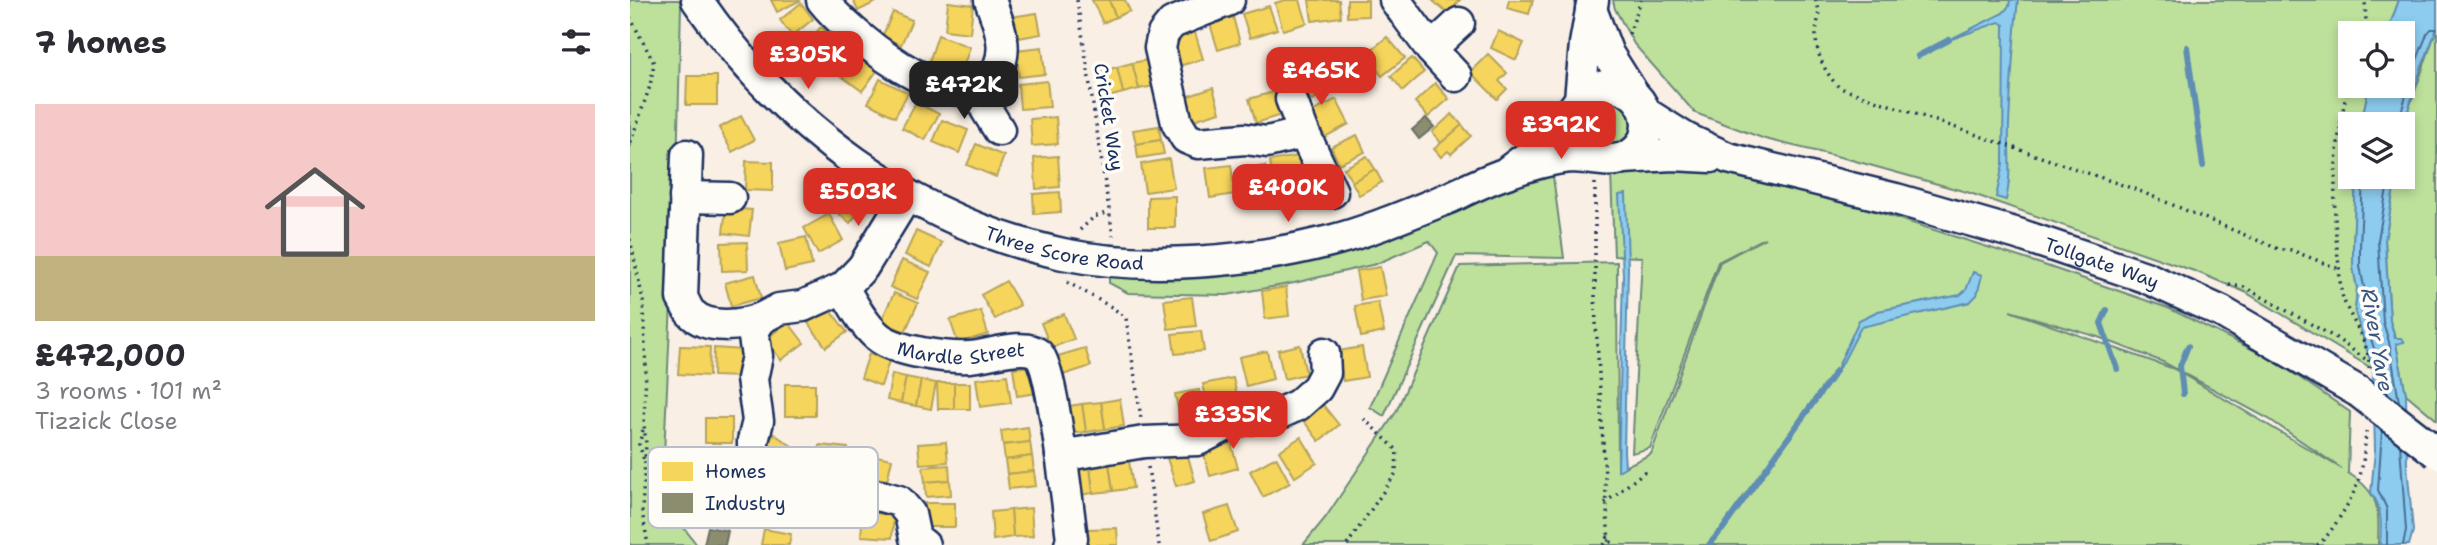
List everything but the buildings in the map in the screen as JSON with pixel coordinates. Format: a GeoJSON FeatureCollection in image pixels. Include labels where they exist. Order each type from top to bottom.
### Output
{"type":"FeatureCollection","features":[{"type":"Feature","properties":{"kind":"street","name":"Three Score Road"},"geometry":{"type":"LineString","coordinates":[[697,0],[748,68],[776,97],[820,136],[872,173],[948,216],[1021,243],[1065,254],[1166,264],[1275,253],[1376,227],[1506,173],[1547,160],[1571,157],[1610,159]]}},
{"type":"Feature","properties":{"kind":"street"},"geometry":{"type":"LineString","coordinates":[[822,0],[836,18],[884,55],[928,83],[959,89],[979,88],[997,72],[1004,53],[1000,27],[990,0]]}},
{"type":"Feature","properties":{"kind":"street"},"geometry":{"type":"LineString","coordinates":[[1229,0],[1172,23],[1163,34],[1160,48],[1177,123],[1186,138],[1198,143],[1245,139],[1267,142],[1304,133]]}},
{"type":"Feature","properties":{"kind":"street"},"geometry":{"type":"LineString","coordinates":[[1395,0],[1431,49],[1455,76]]}},
{"type":"Feature","properties":{"kind":"street"},"geometry":{"type":"LineString","coordinates":[[1592,5],[1608,54],[1639,103],[1648,128],[1644,141],[1635,151],[1610,159],[1583,148],[1577,139],[1574,123],[1592,5]]}},
{"type":"Feature","properties":{"kind":"street"},"geometry":{"type":"LineString","coordinates":[[1431,49],[1459,23]]}},
{"type":"Feature","properties":{"kind":"street","name":"Three Score Road"},"geometry":{"type":"LineString","coordinates":[[1506,173],[1553,135],[1590,91],[1601,86],[1614,86],[1639,103]]}},
{"type":"Feature","properties":{"kind":"street"},"geometry":{"type":"LineString","coordinates":[[979,88],[986,109],[999,130]]}},
{"type":"Feature","properties":{"kind":"street"},"geometry":{"type":"LineString","coordinates":[[1291,99],[1332,192]]}},
{"type":"Feature","properties":{"kind":"street","name":"Tollgate Way"},"geometry":{"type":"LineString","coordinates":[[1639,103],[1685,138],[1728,158]]}},
{"type":"Feature","properties":{"kind":"street"},"geometry":{"type":"LineString","coordinates":[[687,155],[682,298],[691,313],[705,322],[749,323],[779,309],[803,306],[843,288],[863,267],[907,195]]}},
{"type":"Feature","properties":{"kind":"street","name":"Tollgate Way"},"geometry":{"type":"LineString","coordinates":[[1610,159],[1672,155],[1728,158],[1908,202],[2018,234],[2145,277],[2222,312],[2359,392],[2437,453]]}},
{"type":"Feature","properties":{"kind":"street"},"geometry":{"type":"LineString","coordinates":[[685,197],[730,198]]}},
{"type":"Feature","properties":{"kind":"street","name":"Mardle Street"},"geometry":{"type":"LineString","coordinates":[[843,288],[860,315],[878,336],[897,346],[969,357],[1025,348],[1039,355],[1047,372],[1061,456],[1072,538],[1070,545]]}},
{"type":"Feature","properties":{"kind":"street"},"geometry":{"type":"LineString","coordinates":[[754,447],[758,421],[752,379],[757,356],[753,331],[762,318]]}},
{"type":"Feature","properties":{"kind":"street"},"geometry":{"type":"LineString","coordinates":[[1061,456],[1144,442],[1198,440],[1235,421],[1278,415],[1297,405],[1317,388],[1325,373],[1324,353]]}},
{"type":"Feature","properties":{"kind":"street"},"geometry":{"type":"LineString","coordinates":[[878,496],[899,500],[910,514],[915,538],[924,545]]}},
{"type":"Feature","properties":{"kind":"path","name":"Cricket Way"},"geometry":{"type":"LineString","coordinates":[[1077,0],[1113,238],[1123,239]]}},
{"type":"Feature","properties":{"kind":"path"},"geometry":{"type":"LineString","coordinates":[[1629,34],[1641,0]]}},
{"type":"Feature","properties":{"kind":"path"},"geometry":{"type":"LineString","coordinates":[[2365,0],[2366,21]]}},
{"type":"Feature","properties":{"kind":"path"},"geometry":{"type":"LineString","coordinates":[[1817,1],[1816,43],[1830,79],[1840,88],[2151,195],[2281,250],[2291,250],[2339,269]]}},
{"type":"Feature","properties":{"kind":"path"},"geometry":{"type":"LineString","coordinates":[[630,17],[654,63],[650,86],[630,144]]}},
{"type":"Feature","properties":{"kind":"path"},"geometry":{"type":"LineString","coordinates":[[1084,45],[1091,43]]}},
{"type":"Feature","properties":{"kind":"path"},"geometry":{"type":"LineString","coordinates":[[2336,232],[2337,159],[2345,98]]}},
{"type":"Feature","properties":{"kind":"path"},"geometry":{"type":"LineString","coordinates":[[1609,545],[1595,305],[1595,181],[1610,159]]}},
{"type":"Feature","properties":{"kind":"path"},"geometry":{"type":"LineString","coordinates":[[1080,230],[1094,217],[1109,212]]}},
{"type":"Feature","properties":{"kind":"path"},"geometry":{"type":"LineString","coordinates":[[630,239],[643,300],[646,368],[642,511],[648,545]]}},
{"type":"Feature","properties":{"kind":"path"},"geometry":{"type":"LineString","coordinates":[[1062,279],[1112,308]]}},
{"type":"Feature","properties":{"kind":"path"},"geometry":{"type":"LineString","coordinates":[[2218,284],[2245,287],[2336,338],[2369,362]]}},
{"type":"Feature","properties":{"kind":"path"},"geometry":{"type":"LineString","coordinates":[[1347,545],[1396,473],[1397,450],[1364,419]]}},
{"type":"Feature","properties":{"kind":"path"},"geometry":{"type":"LineString","coordinates":[[1605,503],[1648,469]]}},
{"type":"Feature","properties":{"kind":"path"},"geometry":{"type":"LineString","coordinates":[[2317,545],[2322,541]]}},
{"type":"Feature","properties":{"kind":"green space"},"geometry":{"type":"Polygon","coordinates":[[[630,0],[679,0],[677,173],[664,447],[648,447],[648,528],[684,528],[697,545],[630,545],[630,0]]]}},
{"type":"Feature","properties":{"kind":"green space"},"geometry":{"type":"Polygon","coordinates":[[[1613,0],[2399,0],[2391,21],[2338,21],[2338,98],[2366,98],[2364,112],[2338,112],[2338,189],[2355,189],[2353,247],[2357,288],[2355,312],[2373,369],[2245,292],[2197,272],[1970,193],[1765,139],[1695,113],[1634,44],[1613,0]]]}},
{"type":"Feature","properties":{"kind":"green space"},"geometry":{"type":"Polygon","coordinates":[[[2437,28],[2437,420],[2406,394],[2396,344],[2403,341],[2396,339],[2390,321],[2385,239],[2394,189],[2415,189],[2415,112],[2408,112],[2413,98],[2415,98],[2437,28]]]}},
{"type":"Feature","properties":{"kind":"green space"},"geometry":{"type":"Polygon","coordinates":[[[1611,100],[1627,106],[1633,122],[1627,138],[1611,144],[1595,138],[1589,122],[1595,106],[1611,100]]]}},
{"type":"Feature","properties":{"kind":"green space"},"geometry":{"type":"Polygon","coordinates":[[[1704,166],[1783,182],[2041,264],[2168,308],[2274,360],[2350,412],[2348,473],[2367,488],[2376,504],[2378,545],[1303,545],[1326,517],[1396,412],[1460,266],[1617,262],[1618,470],[1651,454],[1720,262],[1765,238],[1718,262],[1650,448],[1632,453],[1642,257],[1614,256],[1611,172],[1704,166]],[[2010,311],[2174,369],[2342,469],[2269,419],[2163,362],[2098,337],[2010,311]]]}},
{"type":"Feature","properties":{"kind":"green space"},"geometry":{"type":"Polygon","coordinates":[[[1552,169],[1564,258],[1456,256],[1384,416],[1370,407],[1438,253],[1429,241],[1376,264],[1227,295],[1128,293],[1109,283],[1109,275],[1219,275],[1305,257],[1552,169]]]}},
{"type":"Feature","properties":{"kind":"water"},"geometry":{"type":"Polygon","coordinates":[[[2010,0],[2018,0],[2011,78],[2006,200],[1996,197],[2003,164],[2004,25],[1999,22],[1949,40],[2003,13],[2010,0]]]}},
{"type":"Feature","properties":{"kind":"water"},"geometry":{"type":"Polygon","coordinates":[[[2399,0],[2437,0],[2437,28],[2415,88],[2415,21],[2391,21],[2399,0]]]}},
{"type":"Feature","properties":{"kind":"water"},"geometry":{"type":"Polygon","coordinates":[[[2366,98],[2412,98],[2408,112],[2364,112],[2366,98]]]}},
{"type":"Feature","properties":{"kind":"water","name":"River Yare"},"geometry":{"type":"Polygon","coordinates":[[[2355,189],[2394,189],[2385,240],[2390,321],[2395,338],[2401,338],[2404,342],[2396,344],[2406,394],[2407,465],[2413,531],[2409,545],[2380,545],[2379,511],[2371,493],[2375,450],[2373,369],[2355,312],[2357,288],[2353,247],[2355,189]]]}},
{"type":"Feature","properties":{"kind":"water"},"geometry":{"type":"Polygon","coordinates":[[[1626,194],[1628,268],[1625,467],[1618,471],[1623,275],[1619,195],[1626,194]]]}},
{"type":"Feature","properties":{"kind":"water"},"geometry":{"type":"Polygon","coordinates":[[[1973,272],[1982,275],[1977,295],[1970,302],[1861,327],[1836,371],[1859,320],[1878,311],[1960,295],[1966,290],[1973,272]]]}},
{"type":"Feature","properties":{"kind":"waterway"},"geometry":{"type":"LineString","coordinates":[[1918,56],[1949,40]]}},
{"type":"Feature","properties":{"kind":"waterway"},"geometry":{"type":"LineString","coordinates":[[2187,47],[2203,166]]}},
{"type":"Feature","properties":{"kind":"waterway"},"geometry":{"type":"LineString","coordinates":[[2107,310],[2101,323],[2117,369]]}},
{"type":"Feature","properties":{"kind":"waterway"},"geometry":{"type":"LineString","coordinates":[[2183,394],[2180,366],[2188,346]]}},
{"type":"Feature","properties":{"kind":"waterway"},"geometry":{"type":"LineString","coordinates":[[1722,530],[1836,371]]}},
{"type":"Feature","properties":{"kind":"waterway"},"geometry":{"type":"LineString","coordinates":[[1709,545],[1719,533]]}}]}
